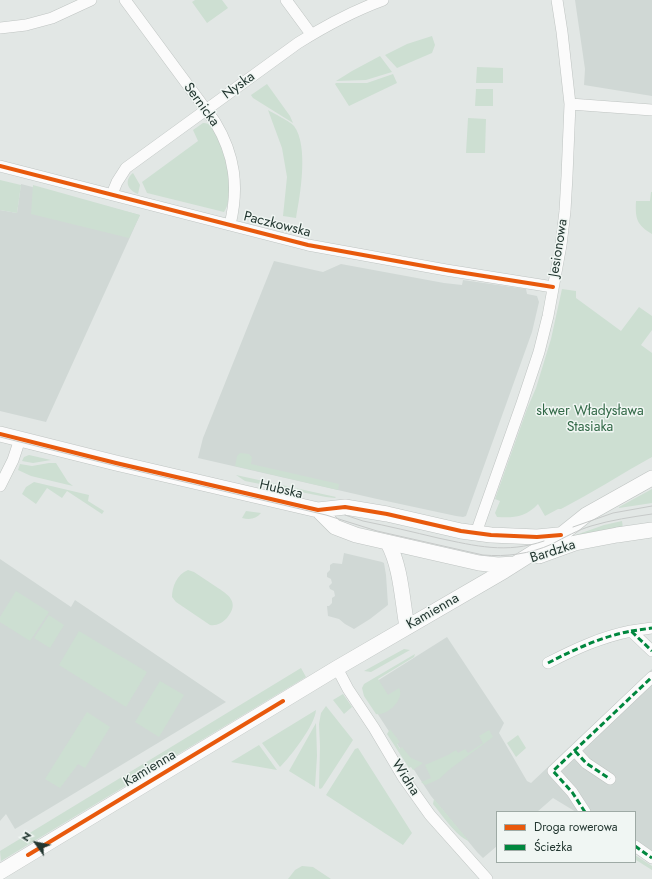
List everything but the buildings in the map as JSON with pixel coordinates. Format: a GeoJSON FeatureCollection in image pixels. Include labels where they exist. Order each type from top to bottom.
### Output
{"type":"FeatureCollection","features":[{"type":"Feature","properties":{"kind":"street"},"geometry":{"type":"LineString","coordinates":[[0,28],[26,25],[52,18],[91,0]]}},
{"type":"Feature","properties":{"kind":"street","name":"Sernicka"},"geometry":{"type":"LineString","coordinates":[[125,0],[222,134],[231,157],[235,180],[234,202],[230,225]]}},
{"type":"Feature","properties":{"kind":"street"},"geometry":{"type":"LineString","coordinates":[[286,0],[311,34]]}},
{"type":"Feature","properties":{"kind":"street","name":"Nyska"},"geometry":{"type":"LineString","coordinates":[[112,194],[117,182],[126,168],[311,34],[357,10],[383,0]]}},
{"type":"Feature","properties":{"kind":"street","name":"Jesionowa"},"geometry":{"type":"LineString","coordinates":[[476,533],[539,352],[548,316],[560,254],[565,211],[570,104],[557,0]]}},
{"type":"Feature","properties":{"kind":"street"},"geometry":{"type":"LineString","coordinates":[[570,104],[652,110]]}},
{"type":"Feature","properties":{"kind":"street","name":"Paczkowska"},"geometry":{"type":"LineString","coordinates":[[0,166],[308,245],[446,270],[553,287]]}},
{"type":"Feature","properties":{"kind":"street","name":"Hubska"},"geometry":{"type":"LineString","coordinates":[[0,434],[116,463],[318,510],[345,507],[387,514],[476,533],[517,537],[561,535]]}},
{"type":"Feature","properties":{"kind":"street"},"geometry":{"type":"LineString","coordinates":[[0,486],[13,460],[20,439]]}},
{"type":"Feature","properties":{"kind":"street","name":"Bardzka"},"geometry":{"type":"LineString","coordinates":[[517,563],[561,535],[586,515],[652,478]]}},
{"type":"Feature","properties":{"kind":"street","name":"Hubska"},"geometry":{"type":"LineString","coordinates":[[318,510],[335,527],[388,543],[479,563],[498,565],[517,563]]}},
{"type":"Feature","properties":{"kind":"street","name":"Bardzka"},"geometry":{"type":"LineString","coordinates":[[517,563],[575,543],[652,530]]}},
{"type":"Feature","properties":{"kind":"street"},"geometry":{"type":"LineString","coordinates":[[388,543],[397,567],[407,627]]}},
{"type":"Feature","properties":{"kind":"street","name":"Kamienna"},"geometry":{"type":"LineString","coordinates":[[0,872],[337,668],[517,563]]}},
{"type":"Feature","properties":{"kind":"street"},"geometry":{"type":"LineString","coordinates":[[548,663],[588,643],[614,634],[652,628]]}},
{"type":"Feature","properties":{"kind":"street"},"geometry":{"type":"LineString","coordinates":[[631,631],[652,651]]}},
{"type":"Feature","properties":{"kind":"street","name":"Widna"},"geometry":{"type":"LineString","coordinates":[[337,668],[348,689],[403,776],[430,815],[487,879]]}},
{"type":"Feature","properties":{"kind":"street"},"geometry":{"type":"LineString","coordinates":[[584,811],[572,792],[553,770],[575,751],[652,677]]}},
{"type":"Feature","properties":{"kind":"street"},"geometry":{"type":"LineString","coordinates":[[575,751],[586,763],[610,779]]}},
{"type":"Feature","properties":{"kind":"street"},"geometry":{"type":"LineString","coordinates":[[636,847],[652,858]]}},
{"type":"Feature","properties":{"kind":"shaded area"},"geometry":{"type":"Polygon","coordinates":[[[575,0],[652,0],[652,96],[584,85],[585,69],[575,0]]]}},
{"type":"Feature","properties":{"kind":"shaded area"},"geometry":{"type":"Polygon","coordinates":[[[21,184],[140,215],[46,422],[0,411],[0,210],[17,213],[21,184]]]}},
{"type":"Feature","properties":{"kind":"shaded area"},"geometry":{"type":"Polygon","coordinates":[[[274,261],[323,272],[341,264],[444,283],[462,285],[463,280],[526,289],[527,294],[537,296],[539,302],[532,332],[466,516],[456,516],[377,499],[198,458],[203,438],[274,261]]]}},
{"type":"Feature","properties":{"kind":"shaded area"},"geometry":{"type":"Polygon","coordinates":[[[344,553],[384,563],[386,575],[388,605],[354,629],[339,619],[328,616],[327,606],[332,603],[332,598],[335,596],[334,591],[330,589],[329,586],[332,583],[331,579],[327,577],[327,573],[330,570],[330,565],[333,563],[342,564],[344,553]]]}},
{"type":"Feature","properties":{"kind":"shaded area"},"geometry":{"type":"Polygon","coordinates":[[[0,559],[71,607],[75,600],[226,702],[15,829],[6,814],[0,821],[0,559]]]}},
{"type":"Feature","properties":{"kind":"shaded area"},"geometry":{"type":"Polygon","coordinates":[[[447,637],[504,723],[499,733],[527,781],[531,783],[652,669],[652,864],[636,853],[636,811],[574,811],[553,798],[538,811],[496,811],[496,847],[483,858],[431,796],[366,696],[366,688],[447,637]]]}},
{"type":"Feature","properties":{"kind":"green space"},"geometry":{"type":"Polygon","coordinates":[[[195,0],[222,0],[228,8],[207,23],[192,2],[195,0]]]}},
{"type":"Feature","properties":{"kind":"green space"},"geometry":{"type":"Polygon","coordinates":[[[432,36],[435,45],[432,53],[397,68],[385,55],[407,44],[432,36]]]}},
{"type":"Feature","properties":{"kind":"green space"},"geometry":{"type":"Polygon","coordinates":[[[380,56],[392,72],[366,80],[336,81],[352,71],[380,56]]]}},
{"type":"Feature","properties":{"kind":"green space"},"geometry":{"type":"Polygon","coordinates":[[[477,67],[503,68],[503,83],[476,83],[477,67]]]}},
{"type":"Feature","properties":{"kind":"green space"},"geometry":{"type":"Polygon","coordinates":[[[393,74],[397,83],[349,106],[335,84],[367,83],[393,74]]]}},
{"type":"Feature","properties":{"kind":"green space"},"geometry":{"type":"Polygon","coordinates":[[[267,84],[290,116],[293,123],[253,98],[251,95],[267,84]]]}},
{"type":"Feature","properties":{"kind":"green space"},"geometry":{"type":"Polygon","coordinates":[[[476,89],[493,89],[493,106],[475,106],[476,89]]]}},
{"type":"Feature","properties":{"kind":"green space"},"geometry":{"type":"Polygon","coordinates":[[[268,110],[292,124],[299,135],[302,171],[296,218],[283,216],[287,177],[282,148],[268,110]]]}},
{"type":"Feature","properties":{"kind":"green space"},"geometry":{"type":"Polygon","coordinates":[[[468,118],[486,119],[485,153],[466,153],[468,118]]]}},
{"type":"Feature","properties":{"kind":"green space"},"geometry":{"type":"Polygon","coordinates":[[[203,123],[211,126],[217,134],[223,147],[227,162],[229,192],[228,204],[224,212],[147,193],[142,182],[198,141],[193,130],[203,123]]]}},
{"type":"Feature","properties":{"kind":"green space"},"geometry":{"type":"Polygon","coordinates":[[[133,173],[140,185],[138,194],[131,190],[128,185],[128,179],[133,173]]]}},
{"type":"Feature","properties":{"kind":"green space"},"geometry":{"type":"Polygon","coordinates":[[[0,180],[21,185],[17,213],[0,210],[0,180]]]}},
{"type":"Feature","properties":{"kind":"green space"},"geometry":{"type":"Polygon","coordinates":[[[33,185],[140,215],[129,238],[31,214],[33,185]]]}},
{"type":"Feature","properties":{"kind":"green space"},"geometry":{"type":"Polygon","coordinates":[[[651,192],[652,234],[643,228],[638,221],[636,207],[636,201],[650,201],[651,192]]]}},
{"type":"Feature","properties":{"kind":"green space","name":"skwer Władysława Stasiaka"},"geometry":{"type":"Polygon","coordinates":[[[562,289],[576,291],[576,298],[621,331],[639,307],[652,316],[652,330],[641,345],[652,353],[652,457],[573,503],[545,516],[538,504],[529,512],[519,516],[497,517],[495,513],[500,501],[495,499],[536,388],[551,339],[562,289]]]}},
{"type":"Feature","properties":{"kind":"green space"},"geometry":{"type":"Polygon","coordinates":[[[240,453],[249,454],[252,457],[251,464],[339,484],[338,490],[235,466],[237,456],[240,453]]]}},
{"type":"Feature","properties":{"kind":"green space"},"geometry":{"type":"Polygon","coordinates":[[[29,455],[51,460],[33,463],[22,461],[24,457],[29,455]]]}},
{"type":"Feature","properties":{"kind":"green space"},"geometry":{"type":"Polygon","coordinates":[[[56,463],[68,482],[73,486],[31,476],[18,470],[20,464],[32,466],[56,463]]]}},
{"type":"Feature","properties":{"kind":"green space"},"geometry":{"type":"Polygon","coordinates":[[[236,475],[336,497],[326,497],[245,481],[236,475]]]}},
{"type":"Feature","properties":{"kind":"green space"},"geometry":{"type":"Polygon","coordinates":[[[34,482],[89,495],[88,501],[104,511],[102,514],[67,491],[62,498],[47,488],[36,504],[22,494],[26,487],[34,482]]]}},
{"type":"Feature","properties":{"kind":"green space"},"geometry":{"type":"Polygon","coordinates":[[[652,489],[652,503],[619,508],[619,507],[652,489]]]}},
{"type":"Feature","properties":{"kind":"green space"},"geometry":{"type":"Polygon","coordinates":[[[246,511],[261,513],[257,517],[248,519],[242,518],[246,511]]]}},
{"type":"Feature","properties":{"kind":"green space"},"geometry":{"type":"Polygon","coordinates":[[[622,521],[623,528],[573,536],[604,525],[622,521]]]}},
{"type":"Feature","properties":{"kind":"green space"},"geometry":{"type":"Polygon","coordinates":[[[188,570],[194,572],[220,589],[231,599],[233,608],[227,618],[221,623],[217,625],[210,625],[176,602],[172,597],[176,581],[181,574],[188,570]]]}},
{"type":"Feature","properties":{"kind":"green space"},"geometry":{"type":"Polygon","coordinates":[[[16,591],[49,612],[30,641],[0,622],[0,617],[16,591]]]}},
{"type":"Feature","properties":{"kind":"green space"},"geometry":{"type":"Polygon","coordinates":[[[49,615],[64,625],[50,648],[34,638],[49,615]]]}},
{"type":"Feature","properties":{"kind":"green space"},"geometry":{"type":"Polygon","coordinates":[[[79,631],[147,672],[126,707],[59,665],[79,631]]]}},
{"type":"Feature","properties":{"kind":"green space"},"geometry":{"type":"Polygon","coordinates":[[[404,649],[410,650],[371,672],[364,671],[404,649]]]}},
{"type":"Feature","properties":{"kind":"green space"},"geometry":{"type":"Polygon","coordinates":[[[415,654],[414,657],[378,679],[388,695],[399,688],[400,693],[397,702],[390,710],[376,714],[364,696],[362,688],[364,684],[415,654]]]}},
{"type":"Feature","properties":{"kind":"green space"},"geometry":{"type":"Polygon","coordinates":[[[301,668],[306,677],[1,861],[0,851],[301,668]]]}},
{"type":"Feature","properties":{"kind":"green space"},"geometry":{"type":"Polygon","coordinates":[[[160,681],[184,695],[159,737],[135,722],[160,681]]]}},
{"type":"Feature","properties":{"kind":"green space"},"geometry":{"type":"Polygon","coordinates":[[[343,694],[352,707],[344,714],[333,700],[343,694]]]}},
{"type":"Feature","properties":{"kind":"green space"},"geometry":{"type":"Polygon","coordinates":[[[326,706],[353,740],[320,789],[319,724],[321,713],[326,706]]]}},
{"type":"Feature","properties":{"kind":"green space"},"geometry":{"type":"Polygon","coordinates":[[[316,710],[312,724],[307,732],[280,767],[262,743],[316,710]]]}},
{"type":"Feature","properties":{"kind":"green space"},"geometry":{"type":"Polygon","coordinates":[[[87,712],[110,727],[85,768],[78,764],[60,788],[45,779],[87,712]]]}},
{"type":"Feature","properties":{"kind":"green space"},"geometry":{"type":"Polygon","coordinates":[[[316,723],[317,756],[315,787],[289,771],[316,723]]]}},
{"type":"Feature","properties":{"kind":"green space"},"geometry":{"type":"Polygon","coordinates":[[[390,729],[400,742],[397,744],[400,749],[402,747],[411,758],[423,763],[413,770],[411,767],[409,768],[387,734],[390,729]]]}},
{"type":"Feature","properties":{"kind":"green space"},"geometry":{"type":"Polygon","coordinates":[[[489,730],[493,737],[439,779],[425,785],[421,782],[431,778],[425,765],[456,750],[458,753],[465,749],[468,753],[483,743],[479,736],[489,730]]]}},
{"type":"Feature","properties":{"kind":"green space"},"geometry":{"type":"Polygon","coordinates":[[[518,735],[526,748],[516,757],[507,743],[518,735]]]}},
{"type":"Feature","properties":{"kind":"green space"},"geometry":{"type":"Polygon","coordinates":[[[259,745],[277,770],[231,762],[259,745]]]}},
{"type":"Feature","properties":{"kind":"green space"},"geometry":{"type":"Polygon","coordinates":[[[358,748],[412,833],[403,845],[326,795],[355,749],[358,748]]]}},
{"type":"Feature","properties":{"kind":"green space"},"geometry":{"type":"Polygon","coordinates":[[[434,799],[469,841],[459,835],[450,825],[433,804],[434,799]]]}},
{"type":"Feature","properties":{"kind":"green space"},"geometry":{"type":"Polygon","coordinates":[[[636,856],[652,866],[652,870],[636,860],[636,856]]]}},
{"type":"Feature","properties":{"kind":"green space"},"geometry":{"type":"Polygon","coordinates":[[[302,866],[313,867],[331,879],[288,879],[295,870],[302,866]]]}},
{"type":"Feature","properties":{"kind":"tram line"},"geometry":{"type":"LineString","coordinates":[[0,437],[116,466],[326,515],[377,531],[483,555],[500,556],[527,552],[552,544],[591,526],[614,520],[652,514]]}},
{"type":"Feature","properties":{"kind":"tram line"},"geometry":{"type":"LineString","coordinates":[[573,527],[613,513],[652,506]]}},
{"type":"Feature","properties":{"kind":"tram line"},"geometry":{"type":"LineString","coordinates":[[345,515],[363,521],[478,546],[504,548],[530,545],[544,541]]}},
{"type":"Feature","properties":{"kind":"marked path"},"geometry":{"type":"LineString","coordinates":[[631,631],[652,628]]}},
{"type":"Feature","properties":{"kind":"marked path"},"geometry":{"type":"LineString","coordinates":[[548,663],[588,644],[631,631],[652,651]]}},
{"type":"Feature","properties":{"kind":"marked path"},"geometry":{"type":"LineString","coordinates":[[584,811],[572,792],[553,771],[652,677]]}},
{"type":"Feature","properties":{"kind":"marked path"},"geometry":{"type":"LineString","coordinates":[[575,751],[586,763],[610,779]]}},
{"type":"Feature","properties":{"kind":"marked path"},"geometry":{"type":"LineString","coordinates":[[636,847],[652,858]]}},
{"type":"Feature","properties":{"kind":"cycle path"},"geometry":{"type":"LineString","coordinates":[[0,166],[308,245],[446,270],[553,287]]}},
{"type":"Feature","properties":{"kind":"cycle path"},"geometry":{"type":"LineString","coordinates":[[0,434],[116,463],[318,510],[345,507],[387,514],[461,531],[491,535],[537,537],[561,535]]}},
{"type":"Feature","properties":{"kind":"cycle path"},"geometry":{"type":"LineString","coordinates":[[28,855],[283,701]]}}]}
